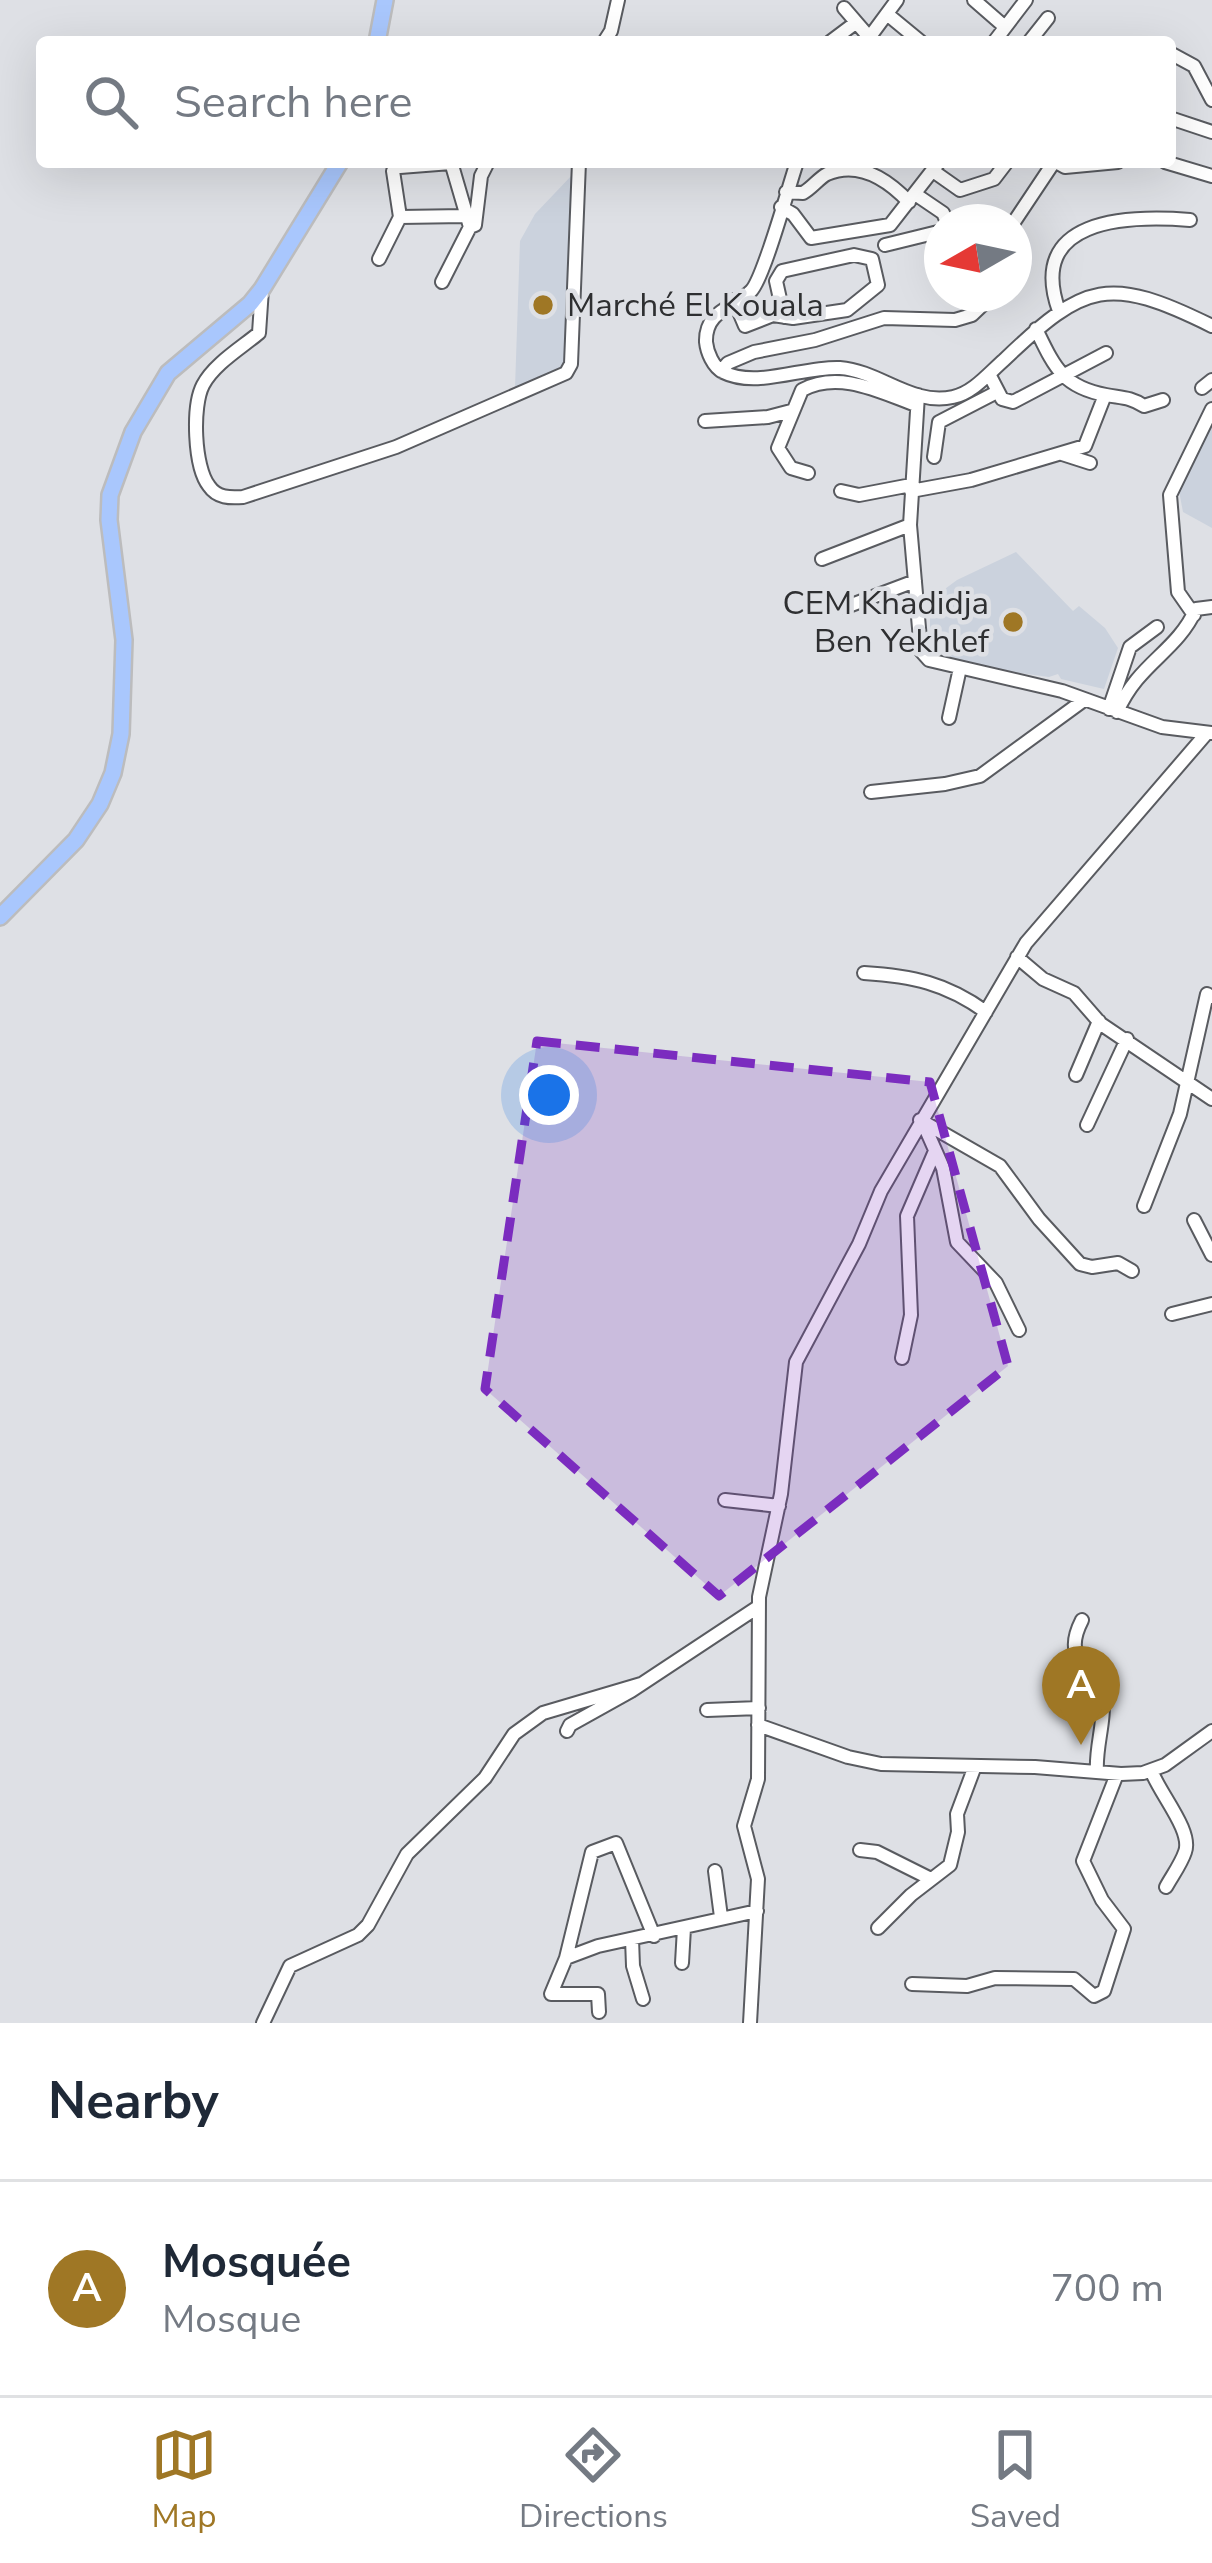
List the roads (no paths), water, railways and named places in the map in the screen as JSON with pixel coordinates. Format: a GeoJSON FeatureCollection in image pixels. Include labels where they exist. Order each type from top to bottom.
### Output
{"type":"FeatureCollection","features":[{"type":"Feature","properties":{"kind":"main road"},"geometry":{"type":"LineString","coordinates":[[378,36],[385,0]]}},
{"type":"Feature","properties":{"kind":"main road"},"geometry":{"type":"LineString","coordinates":[[0,917],[76,840],[100,804],[112,773],[121,734],[124,640],[110,550],[110,508],[118,468],[133,432],[168,373],[262,290],[336,168]]}},
{"type":"Feature","properties":{"kind":"street"},"geometry":{"type":"LineString","coordinates":[[606,36],[618,0]]}},
{"type":"Feature","properties":{"kind":"street"},"geometry":{"type":"LineString","coordinates":[[870,36],[897,0]]}},
{"type":"Feature","properties":{"kind":"street"},"geometry":{"type":"LineString","coordinates":[[974,0],[1005,27]]}},
{"type":"Feature","properties":{"kind":"street"},"geometry":{"type":"LineString","coordinates":[[998,36],[1026,0]]}},
{"type":"Feature","properties":{"kind":"street"},"geometry":{"type":"LineString","coordinates":[[844,8],[864,36]]}},
{"type":"Feature","properties":{"kind":"street"},"geometry":{"type":"LineString","coordinates":[[887,14],[914,36]]}},
{"type":"Feature","properties":{"kind":"street"},"geometry":{"type":"LineString","coordinates":[[1034,36],[1048,18]]}},
{"type":"Feature","properties":{"kind":"street"},"geometry":{"type":"LineString","coordinates":[[838,36],[854,24]]}},
{"type":"Feature","properties":{"kind":"street"},"geometry":{"type":"LineString","coordinates":[[1176,57],[1194,66],[1212,100]]}},
{"type":"Feature","properties":{"kind":"street"},"geometry":{"type":"LineString","coordinates":[[1176,120],[1212,132]]}},
{"type":"Feature","properties":{"kind":"street"},"geometry":{"type":"LineString","coordinates":[[1176,165],[1212,176]]}},
{"type":"Feature","properties":{"kind":"street"},"geometry":{"type":"LineString","coordinates":[[379,259],[400,217],[395,168]]}},
{"type":"Feature","properties":{"kind":"street"},"geometry":{"type":"LineString","coordinates":[[442,282],[468,222],[452,168]]}},
{"type":"Feature","properties":{"kind":"street"},"geometry":{"type":"LineString","coordinates":[[400,217],[475,225],[485,168]]}},
{"type":"Feature","properties":{"kind":"street"},"geometry":{"type":"LineString","coordinates":[[262,290],[259,333],[213,371],[197,400],[206,484],[227,498],[243,497],[397,447],[566,373],[572,364],[578,168]]}},
{"type":"Feature","properties":{"kind":"street"},"geometry":{"type":"LineString","coordinates":[[794,168],[753,290],[720,310],[707,327],[706,347],[721,371],[748,377],[814,369],[855,370],[917,400]]}},
{"type":"Feature","properties":{"kind":"street"},"geometry":{"type":"LineString","coordinates":[[781,207],[798,219],[806,234],[818,239],[880,229],[890,224],[934,168]]}},
{"type":"Feature","properties":{"kind":"street"},"geometry":{"type":"LineString","coordinates":[[938,168],[960,190],[994,179],[1002,168]]}},
{"type":"Feature","properties":{"kind":"street"},"geometry":{"type":"LineString","coordinates":[[1026,204],[1051,168]]}},
{"type":"Feature","properties":{"kind":"street"},"geometry":{"type":"LineString","coordinates":[[787,192],[803,193],[826,174],[854,169],[888,180],[924,204]]}},
{"type":"Feature","properties":{"kind":"street"},"geometry":{"type":"LineString","coordinates":[[1059,311],[1050,288],[1050,270],[1069,241],[1117,221],[1190,220]]}},
{"type":"Feature","properties":{"kind":"street"},"geometry":{"type":"LineString","coordinates":[[884,245],[924,235]]}},
{"type":"Feature","properties":{"kind":"street"},"geometry":{"type":"LineString","coordinates":[[734,300],[745,326],[773,315],[784,317],[847,310],[878,285],[876,265],[867,256],[854,255],[786,268],[776,281],[784,317]]}},
{"type":"Feature","properties":{"kind":"street"},"geometry":{"type":"LineString","coordinates":[[753,290],[768,299],[779,298]]}},
{"type":"Feature","properties":{"kind":"street"},"geometry":{"type":"LineString","coordinates":[[808,473],[790,468],[778,448],[802,390],[826,381],[917,400],[954,397],[989,374],[1074,301],[1118,292],[1212,326]]}},
{"type":"Feature","properties":{"kind":"street"},"geometry":{"type":"LineString","coordinates":[[721,371],[754,352],[884,318],[955,320],[975,312]]}},
{"type":"Feature","properties":{"kind":"street"},"geometry":{"type":"LineString","coordinates":[[1036,329],[1062,377],[1149,407],[1163,400]]}},
{"type":"Feature","properties":{"kind":"street"},"geometry":{"type":"LineString","coordinates":[[989,374],[1002,399],[1013,402],[1106,353]]}},
{"type":"Feature","properties":{"kind":"street"},"geometry":{"type":"LineString","coordinates":[[934,457],[939,422],[997,392]]}},
{"type":"Feature","properties":{"kind":"street"},"geometry":{"type":"LineString","coordinates":[[841,491],[859,495],[971,481],[1061,454],[1088,443],[1106,395]]}},
{"type":"Feature","properties":{"kind":"street"},"geometry":{"type":"LineString","coordinates":[[917,400],[910,525],[921,650],[929,660],[1062,691],[1162,728],[1209,734]]}},
{"type":"Feature","properties":{"kind":"street"},"geometry":{"type":"LineString","coordinates":[[1194,615],[1178,592],[1170,495],[1212,410]]}},
{"type":"Feature","properties":{"kind":"street"},"geometry":{"type":"LineString","coordinates":[[705,421],[791,411]]}},
{"type":"Feature","properties":{"kind":"street"},"geometry":{"type":"LineString","coordinates":[[1061,454],[1090,464]]}},
{"type":"Feature","properties":{"kind":"street"},"geometry":{"type":"LineString","coordinates":[[822,559],[910,525]]}},
{"type":"Feature","properties":{"kind":"street"},"geometry":{"type":"LineString","coordinates":[[845,607],[915,581]]}},
{"type":"Feature","properties":{"kind":"street"},"geometry":{"type":"LineString","coordinates":[[1113,711],[1136,676],[1186,631],[1202,606],[1212,607]]}},
{"type":"Feature","properties":{"kind":"street"},"geometry":{"type":"LineString","coordinates":[[1113,711],[1130,647],[1157,627]]}},
{"type":"Feature","properties":{"kind":"street"},"geometry":{"type":"LineString","coordinates":[[949,718],[961,668]]}},
{"type":"Feature","properties":{"kind":"street"},"geometry":{"type":"LineString","coordinates":[[871,792],[980,776],[1084,700]]}},
{"type":"Feature","properties":{"kind":"street"},"geometry":{"type":"LineString","coordinates":[[750,2023],[758,1879],[744,1826],[758,1779],[758,1606],[779,1506],[796,1362],[920,1120],[1017,957],[1209,734]]}},
{"type":"Feature","properties":{"kind":"street"},"geometry":{"type":"LineString","coordinates":[[1017,957],[1043,980],[1074,992],[1099,1021],[1212,1099]]}},
{"type":"Feature","properties":{"kind":"street"},"geometry":{"type":"LineString","coordinates":[[864,974],[926,980],[951,989],[986,1012]]}},
{"type":"Feature","properties":{"kind":"street"},"geometry":{"type":"LineString","coordinates":[[1144,1206],[1180,1114],[1207,994],[1212,998]]}},
{"type":"Feature","properties":{"kind":"street"},"geometry":{"type":"LineString","coordinates":[[1076,1075],[1099,1021]]}},
{"type":"Feature","properties":{"kind":"street"},"geometry":{"type":"LineString","coordinates":[[1087,1125],[1126,1039]]}},
{"type":"Feature","properties":{"kind":"street"},"geometry":{"type":"LineString","coordinates":[[920,1120],[936,1146],[957,1242],[996,1282],[1019,1330]]}},
{"type":"Feature","properties":{"kind":"street"},"geometry":{"type":"LineString","coordinates":[[920,1120],[1000,1166],[1080,1264],[1118,1263],[1132,1271]]}},
{"type":"Feature","properties":{"kind":"street"},"geometry":{"type":"LineString","coordinates":[[902,1358],[910,1315],[907,1216],[936,1146]]}},
{"type":"Feature","properties":{"kind":"street"},"geometry":{"type":"LineString","coordinates":[[1194,1220],[1212,1255]]}},
{"type":"Feature","properties":{"kind":"street"},"geometry":{"type":"LineString","coordinates":[[1172,1314],[1212,1304]]}},
{"type":"Feature","properties":{"kind":"street"},"geometry":{"type":"LineString","coordinates":[[725,1500],[779,1506]]}},
{"type":"Feature","properties":{"kind":"street"},"geometry":{"type":"LineString","coordinates":[[567,1731],[758,1606]]}},
{"type":"Feature","properties":{"kind":"street"},"geometry":{"type":"LineString","coordinates":[[1082,1620],[1075,1634],[1076,1654],[1102,1694],[1096,1772]]}},
{"type":"Feature","properties":{"kind":"street"},"geometry":{"type":"LineString","coordinates":[[263,2023],[290,1966],[358,1935],[368,1925],[407,1854],[485,1778],[514,1733],[542,1713],[641,1684]]}},
{"type":"Feature","properties":{"kind":"street"},"geometry":{"type":"LineString","coordinates":[[707,1710],[759,1708]]}},
{"type":"Feature","properties":{"kind":"street"},"geometry":{"type":"LineString","coordinates":[[758,1725],[848,1757],[881,1763],[1117,1774],[1151,1770],[1212,1732]]}},
{"type":"Feature","properties":{"kind":"street"},"geometry":{"type":"LineString","coordinates":[[878,1928],[950,1865],[957,1814],[975,1766]]}},
{"type":"Feature","properties":{"kind":"street"},"geometry":{"type":"LineString","coordinates":[[1151,1770],[1163,1800],[1187,1837],[1187,1849],[1166,1888]]}},
{"type":"Feature","properties":{"kind":"street"},"geometry":{"type":"LineString","coordinates":[[911,1984],[967,1986],[994,1978],[1074,1978],[1094,1996],[1104,1991],[1124,1925],[1102,1900],[1083,1861],[1117,1774]]}},
{"type":"Feature","properties":{"kind":"street"},"geometry":{"type":"LineString","coordinates":[[599,2012],[598,1994],[551,1994],[566,1958],[592,1852],[616,1844],[654,1936]]}},
{"type":"Feature","properties":{"kind":"street"},"geometry":{"type":"LineString","coordinates":[[860,1850],[877,1852],[932,1879]]}},
{"type":"Feature","properties":{"kind":"street"},"geometry":{"type":"LineString","coordinates":[[715,1871],[721,1918]]}},
{"type":"Feature","properties":{"kind":"street"},"geometry":{"type":"LineString","coordinates":[[566,1958],[598,1946],[757,1911]]}},
{"type":"Feature","properties":{"kind":"street"},"geometry":{"type":"LineString","coordinates":[[682,1963],[684,1928]]}},
{"type":"Feature","properties":{"kind":"street"},"geometry":{"type":"LineString","coordinates":[[632,1939],[633,1966],[644,1999]]}},
{"type":"Feature","properties":{"kind":"place","name":"Marché El Kouala"},"geometry":{"type":"Point","coordinates":[543,305]}},
{"type":"Feature","properties":{"kind":"place","name":"CEM Khadidja Ben Yekhlef"},"geometry":{"type":"Point","coordinates":[1013,622]}},
{"type":"Feature","properties":{"kind":"place","name":"Mosquée"},"geometry":{"type":"Point","coordinates":[1081,1745]}}]}
